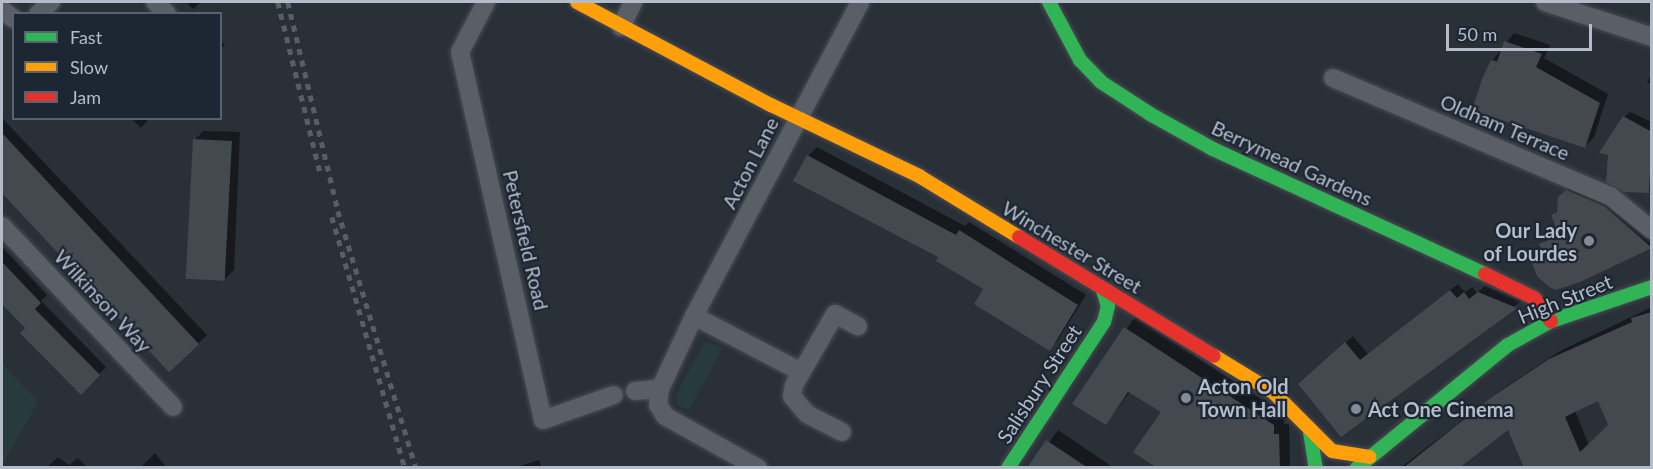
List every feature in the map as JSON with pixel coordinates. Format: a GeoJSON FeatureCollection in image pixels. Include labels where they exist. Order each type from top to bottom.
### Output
{"type":"FeatureCollection","features":[{"type":"Feature","properties":{"kind":"main road","name":"Acton Lane"},"geometry":{"type":"LineString","coordinates":[[577,2],[621,27],[799,117]]}},
{"type":"Feature","properties":{"kind":"main road","name":"Berrymead Gardens"},"geometry":{"type":"LineString","coordinates":[[1048,2],[1080,60],[1101,82],[1150,114],[1213,149],[1523,291],[1534,298],[1551,321]]}},
{"type":"Feature","properties":{"kind":"main road","name":"Winchester Street"},"geometry":{"type":"LineString","coordinates":[[799,117],[919,176],[1103,291],[1273,392],[1310,432],[1332,451],[1370,457]]}},
{"type":"Feature","properties":{"kind":"main road","name":"High Street"},"geometry":{"type":"LineString","coordinates":[[1357,468],[1508,345],[1551,321],[1652,287]]}},
{"type":"Feature","properties":{"kind":"main road","name":"Salisbury Street"},"geometry":{"type":"LineString","coordinates":[[1008,468],[1104,322],[1108,306],[1103,291]]}},
{"type":"Feature","properties":{"kind":"main road","name":"Salisbury Street"},"geometry":{"type":"LineString","coordinates":[[1104,322],[1123,309],[1140,311]]}},
{"type":"Feature","properties":{"kind":"main road"},"geometry":{"type":"LineString","coordinates":[[1310,432],[1316,468]]}},
{"type":"Feature","properties":{"kind":"street","name":"Petersfield Road"},"geometry":{"type":"LineString","coordinates":[[486,2],[460,52],[543,420],[614,395]]}},
{"type":"Feature","properties":{"kind":"street"},"geometry":{"type":"LineString","coordinates":[[621,27],[633,2]]}},
{"type":"Feature","properties":{"kind":"street"},"geometry":{"type":"LineString","coordinates":[[799,117],[860,2]]}},
{"type":"Feature","properties":{"kind":"street"},"geometry":{"type":"LineString","coordinates":[[1545,2],[1652,37]]}},
{"type":"Feature","properties":{"kind":"street","name":"Oldham Terrace"},"geometry":{"type":"LineString","coordinates":[[1333,78],[1610,196],[1652,230]]}},
{"type":"Feature","properties":{"kind":"street","name":"Acton Lane"},"geometry":{"type":"LineString","coordinates":[[660,389],[694,316],[799,117]]}},
{"type":"Feature","properties":{"kind":"street","name":"Wilkinson Way"},"geometry":{"type":"LineString","coordinates":[[2,226],[173,407]]}},
{"type":"Feature","properties":{"kind":"street"},"geometry":{"type":"LineString","coordinates":[[842,432],[798,407],[792,396],[801,372],[835,314],[858,326]]}},
{"type":"Feature","properties":{"kind":"street"},"geometry":{"type":"LineString","coordinates":[[694,316],[801,372]]}},
{"type":"Feature","properties":{"kind":"street"},"geometry":{"type":"LineString","coordinates":[[635,391],[660,389],[658,405],[665,416],[758,468]]}},
{"type":"Feature","properties":{"kind":"green space"},"geometry":{"type":"Polygon","coordinates":[[[705,342],[723,348],[689,410],[677,405],[676,395],[705,342]]]}},
{"type":"Feature","properties":{"kind":"green space"},"geometry":{"type":"Polygon","coordinates":[[[2,363],[38,402],[2,465],[2,363]]]}},
{"type":"Feature","properties":{"kind":"building"},"geometry":{"type":"Polygon","coordinates":[[[1504,41],[1542,54],[1536,67],[1600,103],[1585,148],[1472,110],[1482,79],[1491,60],[1497,62],[1504,41]]]}},
{"type":"Feature","properties":{"kind":"building"},"geometry":{"type":"Polygon","coordinates":[[[1623,116],[1652,132],[1649,193],[1624,192],[1606,182],[1608,155],[1599,153],[1623,116]]]}},
{"type":"Feature","properties":{"kind":"building"},"geometry":{"type":"Polygon","coordinates":[[[2,133],[199,344],[169,372],[2,193],[2,133]]]}},
{"type":"Feature","properties":{"kind":"building"},"geometry":{"type":"Polygon","coordinates":[[[193,139],[232,141],[225,281],[186,279],[193,139]]]}},
{"type":"Feature","properties":{"kind":"building"},"geometry":{"type":"Polygon","coordinates":[[[807,155],[956,235],[959,230],[1078,305],[1050,351],[974,304],[983,289],[936,261],[938,257],[793,181],[807,155]]]}},
{"type":"Feature","properties":{"kind":"building","name":"Our Lady of Lourdes"},"geometry":{"type":"Polygon","coordinates":[[[1566,190],[1604,206],[1652,248],[1580,282],[1556,290],[1549,287],[1537,276],[1531,261],[1545,255],[1539,244],[1559,235],[1551,215],[1557,212],[1558,197],[1566,190]]]}},
{"type":"Feature","properties":{"kind":"building"},"geometry":{"type":"Polygon","coordinates":[[[2,262],[41,303],[35,309],[100,375],[81,395],[20,333],[25,328],[2,304],[2,262]]]}},
{"type":"Feature","properties":{"kind":"building"},"geometry":{"type":"Polygon","coordinates":[[[1450,290],[1457,298],[1464,292],[1469,299],[1478,292],[1517,308],[1341,437],[1298,384],[1345,342],[1360,360],[1450,290]]]}},
{"type":"Feature","properties":{"kind":"building"},"geometry":{"type":"Polygon","coordinates":[[[1652,312],[1652,468],[1524,468],[1508,430],[1459,468],[1403,468],[1492,397],[1549,359],[1632,322],[1631,318],[1652,312]],[[1598,401],[1565,417],[1580,452],[1608,425],[1598,401]]]}},
{"type":"Feature","properties":{"kind":"building","name":"Acton Old Town Hall"},"geometry":{"type":"Polygon","coordinates":[[[1124,327],[1274,425],[1274,434],[1279,434],[1280,468],[1157,468],[1133,452],[1161,412],[1128,392],[1106,425],[1072,404],[1124,327]]]}},
{"type":"Feature","properties":{"kind":"building"},"geometry":{"type":"Polygon","coordinates":[[[1046,440],[1088,468],[1027,468],[1046,440]]]}},
{"type":"Feature","properties":{"kind":"railway"},"geometry":{"type":"LineString","coordinates":[[278,2],[321,176]]}},
{"type":"Feature","properties":{"kind":"railway"},"geometry":{"type":"LineString","coordinates":[[288,2],[338,211],[416,468]]}},
{"type":"Feature","properties":{"kind":"railway"},"geometry":{"type":"LineString","coordinates":[[332,217],[405,468]]}},
{"type":"Feature","properties":{"kind":"traffic: fast"},"geometry":{"type":"LineString","coordinates":[[1049,2],[1080,60],[1101,82],[1150,114],[1213,149],[1485,274]]}},
{"type":"Feature","properties":{"kind":"traffic: fast"},"geometry":{"type":"LineString","coordinates":[[1357,468],[1508,345],[1551,321],[1652,287]]}},
{"type":"Feature","properties":{"kind":"traffic: fast"},"geometry":{"type":"LineString","coordinates":[[1008,468],[1104,322],[1108,306],[1103,291]]}},
{"type":"Feature","properties":{"kind":"traffic: fast"},"geometry":{"type":"LineString","coordinates":[[1310,432],[1316,468]]}},
{"type":"Feature","properties":{"kind":"traffic: slow"},"geometry":{"type":"LineString","coordinates":[[577,2],[771,105],[919,176],[1019,237]]}},
{"type":"Feature","properties":{"kind":"traffic: slow"},"geometry":{"type":"LineString","coordinates":[[1214,356],[1273,392],[1332,451],[1370,457]]}},
{"type":"Feature","properties":{"kind":"traffic: jam"},"geometry":{"type":"LineString","coordinates":[[1019,237],[1214,356]]}},
{"type":"Feature","properties":{"kind":"traffic: jam"},"geometry":{"type":"LineString","coordinates":[[1485,274],[1534,298],[1551,321]]}},
{"type":"Feature","properties":{"kind":"place","name":"Our Lady of Lourdes"},"geometry":{"type":"Point","coordinates":[1589,241]}},
{"type":"Feature","properties":{"kind":"place","name":"Acton Old Town Hall"},"geometry":{"type":"Point","coordinates":[1186,398]}},
{"type":"Feature","properties":{"kind":"place","name":"Act One Cinema"},"geometry":{"type":"Point","coordinates":[1356,409]}}]}
